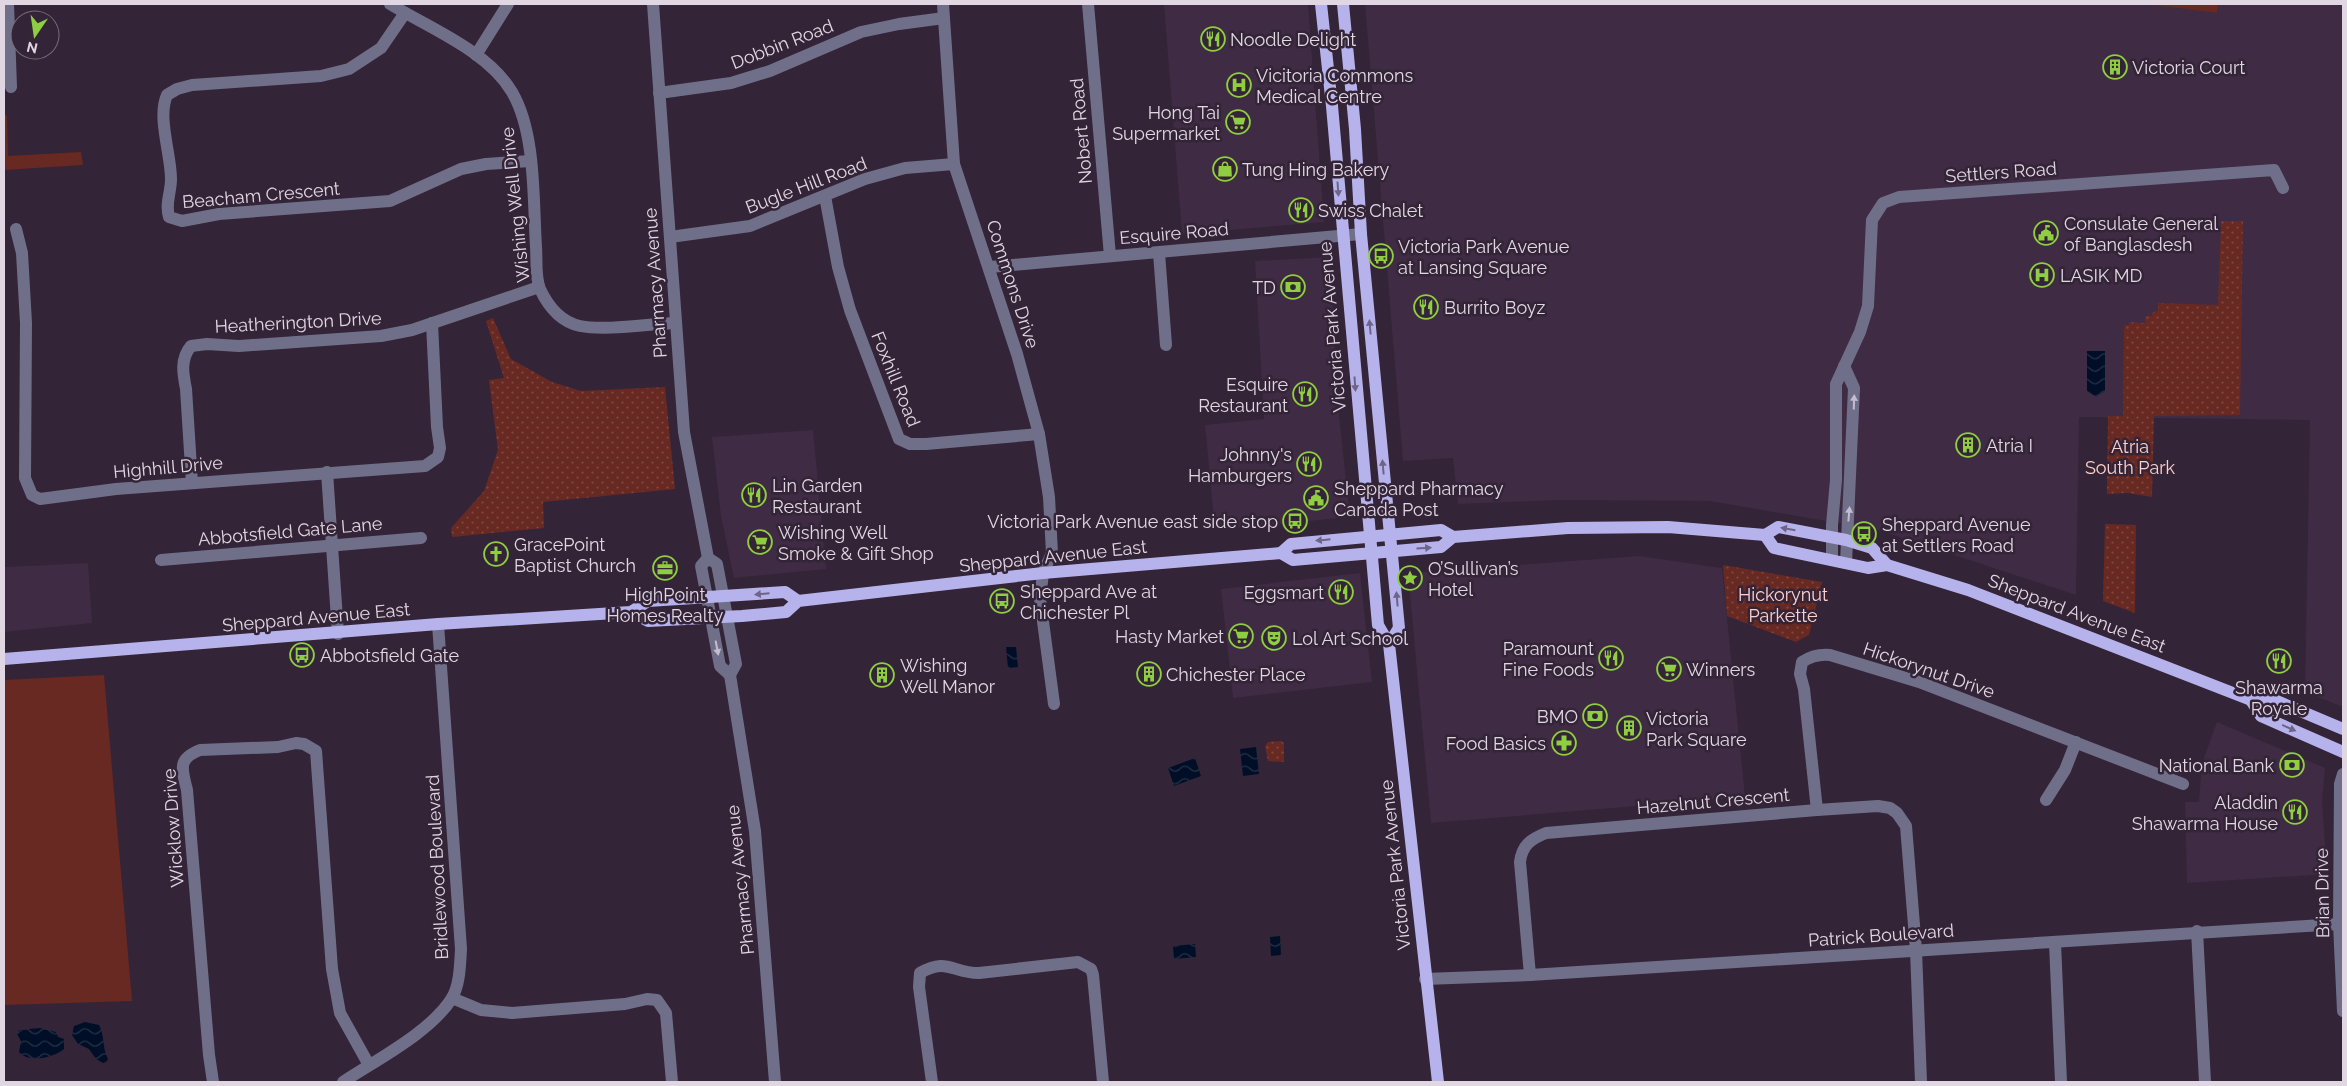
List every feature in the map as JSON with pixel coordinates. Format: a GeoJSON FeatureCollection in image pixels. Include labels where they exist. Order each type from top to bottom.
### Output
{"type":"FeatureCollection","features":[{"type":"Feature","properties":{"kind":"main road","name":"Victoria Park Avenue"},"geometry":{"type":"LineString","coordinates":[[1321,4],[1332,106],[1342,236],[1378,625],[1389,644],[1438,1082]]}},
{"type":"Feature","properties":{"kind":"main road","name":"Victoria Park Avenue"},"geometry":{"type":"LineString","coordinates":[[1343,4],[1355,129],[1361,234],[1399,628],[1389,644]]}},
{"type":"Feature","properties":{"kind":"main road","name":"Sheppard Avenue East"},"geometry":{"type":"LineString","coordinates":[[1281,553],[1291,544],[1390,533],[1440,530],[1453,537],[1588,528],[1668,527],[1765,536],[1778,528],[1832,537],[1872,548],[1887,565]]}},
{"type":"Feature","properties":{"kind":"main road","name":"Sheppard Avenue East"},"geometry":{"type":"LineString","coordinates":[[1765,536],[1774,548],[1868,568],[1887,565],[1968,590],[2051,620],[2251,700],[2272,699],[2343,729]]}},
{"type":"Feature","properties":{"kind":"main road","name":"Sheppard Avenue East"},"geometry":{"type":"LineString","coordinates":[[631,612],[648,621],[786,612],[798,601],[1043,573],[1281,553],[1293,560],[1371,551],[1441,547],[1453,537]]}},
{"type":"Feature","properties":{"kind":"main road","name":"Sheppard Avenue East"},"geometry":{"type":"LineString","coordinates":[[4,659],[338,634],[438,624],[631,612],[648,601],[706,599],[785,592],[798,601]]}},
{"type":"Feature","properties":{"kind":"main road","name":"Sheppard Avenue East"},"geometry":{"type":"LineString","coordinates":[[2251,700],[2261,716],[2343,752]]}},
{"type":"Feature","properties":{"kind":"street"},"geometry":{"type":"LineString","coordinates":[[8,4],[11,87]]}},
{"type":"Feature","properties":{"kind":"street","name":"Wishing Well Drive"},"geometry":{"type":"LineString","coordinates":[[390,4],[476,55],[496,70],[510,89],[521,109],[528,135],[540,287],[553,310],[564,319],[580,326],[598,327],[675,323]]}},
{"type":"Feature","properties":{"kind":"street"},"geometry":{"type":"LineString","coordinates":[[476,55],[508,4]]}},
{"type":"Feature","properties":{"kind":"street","name":"Pharmacy Avenue"},"geometry":{"type":"LineString","coordinates":[[653,4],[684,432],[708,558],[717,564],[736,664],[730,675],[755,831],[775,1082]]}},
{"type":"Feature","properties":{"kind":"street","name":"Commons Drive"},"geometry":{"type":"LineString","coordinates":[[944,4],[954,164],[990,267],[1039,434],[1049,497],[1052,543],[1052,553],[1043,573]]}},
{"type":"Feature","properties":{"kind":"street","name":"Nobert Road"},"geometry":{"type":"LineString","coordinates":[[1088,4],[1110,256]]}},
{"type":"Feature","properties":{"kind":"street","name":"Beacham Crescent"},"geometry":{"type":"LineString","coordinates":[[405,13],[381,48],[349,69],[321,76],[192,85],[177,89],[168,94],[164,110],[171,179],[166,209],[169,217],[182,221],[219,214],[390,201],[462,169],[486,164],[530,161]]}},
{"type":"Feature","properties":{"kind":"street","name":"Dobbin Road"},"geometry":{"type":"LineString","coordinates":[[659,93],[731,83],[770,71],[861,32],[899,24],[944,18]]}},
{"type":"Feature","properties":{"kind":"street","name":"Bugle Hill Road"},"geometry":{"type":"LineString","coordinates":[[670,237],[750,226],[865,179],[904,168],[954,164]]}},
{"type":"Feature","properties":{"kind":"street","name":"Settlers Road"},"geometry":{"type":"LineString","coordinates":[[1832,559],[1836,480],[1836,384],[1847,356],[1860,332],[1868,306],[1872,220],[1884,203],[1899,196],[2274,170],[2283,188]]}},
{"type":"Feature","properties":{"kind":"street","name":"Foxhill Road"},"geometry":{"type":"LineString","coordinates":[[825,196],[838,267],[850,310],[899,439],[910,444],[926,444],[1039,434]]}},
{"type":"Feature","properties":{"kind":"street","name":"Highhill Drive"},"geometry":{"type":"LineString","coordinates":[[16,229],[22,253],[26,323],[26,478],[32,495],[40,499],[116,489],[425,466],[438,457],[440,448],[436,427],[432,323]]}},
{"type":"Feature","properties":{"kind":"street","name":"Esquire Road"},"geometry":{"type":"LineString","coordinates":[[990,267],[1361,234]]}},
{"type":"Feature","properties":{"kind":"street"},"geometry":{"type":"LineString","coordinates":[[1159,253],[1166,345]]}},
{"type":"Feature","properties":{"kind":"street","name":"Heatherington Drive"},"geometry":{"type":"LineString","coordinates":[[192,483],[183,370],[184,354],[191,346],[207,344],[239,346],[381,336],[432,323],[540,287]]}},
{"type":"Feature","properties":{"kind":"street"},"geometry":{"type":"LineString","coordinates":[[1844,366],[1854,388],[1846,563]]}},
{"type":"Feature","properties":{"kind":"street"},"geometry":{"type":"LineString","coordinates":[[327,472],[338,634]]}},
{"type":"Feature","properties":{"kind":"street","name":"Abbotsfield Gate Lane"},"geometry":{"type":"LineString","coordinates":[[161,560],[421,538]]}},
{"type":"Feature","properties":{"kind":"street","name":"Pharmacy Avenue"},"geometry":{"type":"LineString","coordinates":[[708,558],[701,566],[706,599],[720,666],[730,675]]}},
{"type":"Feature","properties":{"kind":"street"},"geometry":{"type":"LineString","coordinates":[[1043,573],[1040,600],[1054,704]]}},
{"type":"Feature","properties":{"kind":"street","name":"Bridlewood Boulevard"},"geometry":{"type":"LineString","coordinates":[[343,1082],[426,1027],[452,998],[458,982],[461,949],[438,624]]}},
{"type":"Feature","properties":{"kind":"street","name":"Hickorynut Drive"},"geometry":{"type":"LineString","coordinates":[[1817,810],[1804,689],[1800,669],[1802,662],[1814,656],[1830,655],[1919,682],[2183,784]]}},
{"type":"Feature","properties":{"kind":"street"},"geometry":{"type":"LineString","coordinates":[[2046,800],[2065,770],[2076,742]]}},
{"type":"Feature","properties":{"kind":"street","name":"Wicklow Drive"},"geometry":{"type":"LineString","coordinates":[[213,1082],[208,1046],[188,790],[183,770],[184,761],[188,755],[200,750],[259,748],[296,743],[304,744],[316,751],[336,1001],[343,1021],[368,1065]]}},
{"type":"Feature","properties":{"kind":"street","name":"Brian Drive"},"geometry":{"type":"LineString","coordinates":[[2343,774],[2340,784],[2339,924],[2343,1011]]}},
{"type":"Feature","properties":{"kind":"street","name":"Hazelnut Crescent"},"geometry":{"type":"LineString","coordinates":[[1530,975],[1520,862],[1522,851],[1533,838],[1546,833],[1878,806],[1890,808],[1902,818],[1906,832],[1916,950]]}},
{"type":"Feature","properties":{"kind":"street","name":"Patrick Boulevard"},"geometry":{"type":"LineString","coordinates":[[1425,979],[1530,975],[2055,942],[2196,931],[2339,924]]}},
{"type":"Feature","properties":{"kind":"street"},"geometry":{"type":"LineString","coordinates":[[2196,931],[2205,1082]]}},
{"type":"Feature","properties":{"kind":"street"},"geometry":{"type":"LineString","coordinates":[[2055,942],[2061,1082]]}},
{"type":"Feature","properties":{"kind":"street"},"geometry":{"type":"LineString","coordinates":[[1916,950],[1921,1082]]}},
{"type":"Feature","properties":{"kind":"street"},"geometry":{"type":"LineString","coordinates":[[932,1082],[918,978],[920,973],[940,964],[966,973],[1078,962],[1091,968],[1103,1082]]}},
{"type":"Feature","properties":{"kind":"street"},"geometry":{"type":"LineString","coordinates":[[452,998],[482,1010],[512,1013],[625,1004],[647,999],[657,1000],[666,1013],[672,1082]]}},
{"type":"Feature","properties":{"kind":"shaded area"},"geometry":{"type":"Polygon","coordinates":[[[1164,4],[1308,4],[1324,222],[1182,234],[1164,4]]]}},
{"type":"Feature","properties":{"kind":"shaded area"},"geometry":{"type":"Polygon","coordinates":[[[1365,4],[2343,4],[2343,707],[2305,692],[2310,420],[2079,417],[2076,595],[1878,530],[1710,501],[1560,500],[1458,504],[1453,458],[1403,461],[1365,4]]]}},
{"type":"Feature","properties":{"kind":"shaded area"},"geometry":{"type":"Polygon","coordinates":[[[1330,257],[1339,415],[1350,517],[1215,530],[1205,425],[1264,419],[1255,261],[1330,257]]]}},
{"type":"Feature","properties":{"kind":"shaded area"},"geometry":{"type":"Polygon","coordinates":[[[813,430],[826,569],[734,578],[721,516],[712,437],[813,430]]]}},
{"type":"Feature","properties":{"kind":"shaded area"},"geometry":{"type":"Polygon","coordinates":[[[1639,556],[1722,568],[1745,797],[1431,823],[1408,573],[1639,556]]]}},
{"type":"Feature","properties":{"kind":"shaded area"},"geometry":{"type":"Polygon","coordinates":[[[88,563],[92,623],[4,632],[4,567],[88,563]]]}},
{"type":"Feature","properties":{"kind":"shaded area"},"geometry":{"type":"Polygon","coordinates":[[[1360,573],[1372,682],[1233,698],[1221,589],[1360,573]]]}},
{"type":"Feature","properties":{"kind":"shaded area"},"geometry":{"type":"Polygon","coordinates":[[[2217,722],[2325,768],[2322,802],[2327,874],[2187,883],[2185,802],[2199,802],[2202,763],[2217,722]]]}},
{"type":"Feature","properties":{"kind":"green space"},"geometry":{"type":"Polygon","coordinates":[[[2147,4],[2218,4],[2217,13],[2147,4]]]}},
{"type":"Feature","properties":{"kind":"green space"},"geometry":{"type":"Polygon","coordinates":[[[4,114],[7,116],[8,156],[81,152],[83,165],[4,170],[4,114]]]}},
{"type":"Feature","properties":{"kind":"green space","name":"Atria South Park"},"geometry":{"type":"Polygon","coordinates":[[[2221,221],[2243,221],[2240,415],[2154,416],[2152,497],[2128,493],[2107,494],[2108,416],[2123,416],[2124,325],[2129,325],[2129,322],[2145,323],[2145,316],[2152,316],[2153,312],[2158,311],[2158,303],[2218,305],[2221,221]]]}},
{"type":"Feature","properties":{"kind":"green space"},"geometry":{"type":"Polygon","coordinates":[[[493,318],[511,359],[552,382],[581,391],[665,387],[675,489],[543,502],[544,528],[452,537],[451,528],[484,491],[498,450],[489,380],[504,378],[486,321],[493,318]]]}},
{"type":"Feature","properties":{"kind":"green space"},"geometry":{"type":"Polygon","coordinates":[[[2105,524],[2136,525],[2135,613],[2103,601],[2105,524]]]}},
{"type":"Feature","properties":{"kind":"green space","name":"Hickorynut Parkette"},"geometry":{"type":"Polygon","coordinates":[[[1723,565],[1822,582],[1809,635],[1796,642],[1727,616],[1723,565]]]}},
{"type":"Feature","properties":{"kind":"green space"},"geometry":{"type":"Polygon","coordinates":[[[104,675],[132,1001],[4,1005],[4,680],[104,675]]]}},
{"type":"Feature","properties":{"kind":"green space"},"geometry":{"type":"Polygon","coordinates":[[[1281,741],[1284,743],[1284,762],[1268,761],[1265,746],[1268,742],[1281,741]]]}},
{"type":"Feature","properties":{"kind":"water"},"geometry":{"type":"Polygon","coordinates":[[[2087,351],[2105,351],[2105,391],[2096,397],[2087,391],[2087,351]]]}},
{"type":"Feature","properties":{"kind":"water"},"geometry":{"type":"Polygon","coordinates":[[[1006,647],[1016,647],[1018,667],[1008,668],[1006,647]]]}},
{"type":"Feature","properties":{"kind":"water"},"geometry":{"type":"Polygon","coordinates":[[[1256,747],[1259,774],[1243,776],[1240,749],[1256,747]]]}},
{"type":"Feature","properties":{"kind":"water"},"geometry":{"type":"Polygon","coordinates":[[[1195,758],[1201,776],[1174,786],[1168,768],[1195,758]]]}},
{"type":"Feature","properties":{"kind":"water"},"geometry":{"type":"Polygon","coordinates":[[[1280,936],[1281,955],[1271,956],[1270,937],[1280,936]]]}},
{"type":"Feature","properties":{"kind":"water"},"geometry":{"type":"Polygon","coordinates":[[[1195,944],[1196,957],[1174,959],[1173,946],[1195,944]]]}},
{"type":"Feature","properties":{"kind":"water"},"geometry":{"type":"Polygon","coordinates":[[[85,1022],[99,1025],[108,1059],[106,1062],[103,1063],[96,1059],[89,1049],[78,1044],[72,1035],[74,1026],[85,1022]]]}},
{"type":"Feature","properties":{"kind":"water"},"geometry":{"type":"Polygon","coordinates":[[[40,1028],[56,1032],[58,1037],[64,1039],[64,1049],[48,1057],[29,1058],[23,1056],[19,1052],[21,1041],[17,1034],[19,1030],[40,1028]]]}},
{"type":"Feature","properties":{"kind":"place","name":"Noodle Delight"},"geometry":{"type":"Point","coordinates":[1213,39]}},
{"type":"Feature","properties":{"kind":"place","name":"Victoria Court"},"geometry":{"type":"Point","coordinates":[2115,67]}},
{"type":"Feature","properties":{"kind":"place","name":"Vicitoria Commons Medical Centre"},"geometry":{"type":"Point","coordinates":[1239,85]}},
{"type":"Feature","properties":{"kind":"place","name":"Hong Tai Supermarket"},"geometry":{"type":"Point","coordinates":[1238,122]}},
{"type":"Feature","properties":{"kind":"place","name":"Tung Hing Bakery"},"geometry":{"type":"Point","coordinates":[1225,169]}},
{"type":"Feature","properties":{"kind":"place","name":"Swiss Chalet"},"geometry":{"type":"Point","coordinates":[1301,210]}},
{"type":"Feature","properties":{"kind":"place","name":"Consulate General of Banglasdesh"},"geometry":{"type":"Point","coordinates":[2046,233]}},
{"type":"Feature","properties":{"kind":"place","name":"Victoria Park Avenue at Lansing Square"},"geometry":{"type":"Point","coordinates":[1381,256]}},
{"type":"Feature","properties":{"kind":"place","name":"LASIK MD"},"geometry":{"type":"Point","coordinates":[2042,275]}},
{"type":"Feature","properties":{"kind":"place","name":"TD"},"geometry":{"type":"Point","coordinates":[1293,287]}},
{"type":"Feature","properties":{"kind":"place","name":"Burrito Boyz"},"geometry":{"type":"Point","coordinates":[1426,307]}},
{"type":"Feature","properties":{"kind":"place","name":"Esquire Restaurant"},"geometry":{"type":"Point","coordinates":[1305,394]}},
{"type":"Feature","properties":{"kind":"place","name":"Atria I"},"geometry":{"type":"Point","coordinates":[1968,445]}},
{"type":"Feature","properties":{"kind":"place","name":"Johnny's Hamburgers"},"geometry":{"type":"Point","coordinates":[1309,464]}},
{"type":"Feature","properties":{"kind":"place","name":"Lin Garden Restaurant"},"geometry":{"type":"Point","coordinates":[754,495]}},
{"type":"Feature","properties":{"kind":"place","name":"Sheppard Pharmacy Canada Post"},"geometry":{"type":"Point","coordinates":[1316,498]}},
{"type":"Feature","properties":{"kind":"place","name":"Victoria Park Avenue east side stop"},"geometry":{"type":"Point","coordinates":[1295,521]}},
{"type":"Feature","properties":{"kind":"place","name":"Sheppard Avenue at Settlers Road"},"geometry":{"type":"Point","coordinates":[1864,534]}},
{"type":"Feature","properties":{"kind":"place","name":"Wishing Well Smoke & Gift Shop"},"geometry":{"type":"Point","coordinates":[760,542]}},
{"type":"Feature","properties":{"kind":"place","name":"GracePoint Baptist Church"},"geometry":{"type":"Point","coordinates":[496,554]}},
{"type":"Feature","properties":{"kind":"place","name":"HighPoint Homes Realty"},"geometry":{"type":"Point","coordinates":[665,568]}},
{"type":"Feature","properties":{"kind":"place","name":"O’Sullivan’s Hotel"},"geometry":{"type":"Point","coordinates":[1410,578]}},
{"type":"Feature","properties":{"kind":"place","name":"Eggsmart"},"geometry":{"type":"Point","coordinates":[1341,592]}},
{"type":"Feature","properties":{"kind":"place","name":"Sheppard Ave at Chichester Pl"},"geometry":{"type":"Point","coordinates":[1002,601]}},
{"type":"Feature","properties":{"kind":"place","name":"Hasty Market"},"geometry":{"type":"Point","coordinates":[1241,636]}},
{"type":"Feature","properties":{"kind":"place","name":"Lol Art School"},"geometry":{"type":"Point","coordinates":[1274,638]}},
{"type":"Feature","properties":{"kind":"place","name":"Abbotsfield Gate"},"geometry":{"type":"Point","coordinates":[302,655]}},
{"type":"Feature","properties":{"kind":"place","name":"Paramount Fine Foods"},"geometry":{"type":"Point","coordinates":[1611,658]}},
{"type":"Feature","properties":{"kind":"place","name":"Shawarma Royale"},"geometry":{"type":"Point","coordinates":[2279,661]}},
{"type":"Feature","properties":{"kind":"place","name":"Winners"},"geometry":{"type":"Point","coordinates":[1669,669]}},
{"type":"Feature","properties":{"kind":"place","name":"Chichester Place"},"geometry":{"type":"Point","coordinates":[1149,674]}},
{"type":"Feature","properties":{"kind":"place","name":"Wishing Well Manor"},"geometry":{"type":"Point","coordinates":[882,675]}},
{"type":"Feature","properties":{"kind":"place","name":"BMO"},"geometry":{"type":"Point","coordinates":[1595,716]}},
{"type":"Feature","properties":{"kind":"place","name":"Victoria Park Square"},"geometry":{"type":"Point","coordinates":[1629,728]}},
{"type":"Feature","properties":{"kind":"place","name":"Food Basics"},"geometry":{"type":"Point","coordinates":[1564,743]}},
{"type":"Feature","properties":{"kind":"place","name":"National Bank"},"geometry":{"type":"Point","coordinates":[2292,765]}},
{"type":"Feature","properties":{"kind":"place","name":"Aladdin Shawarma House"},"geometry":{"type":"Point","coordinates":[2295,812]}}]}
